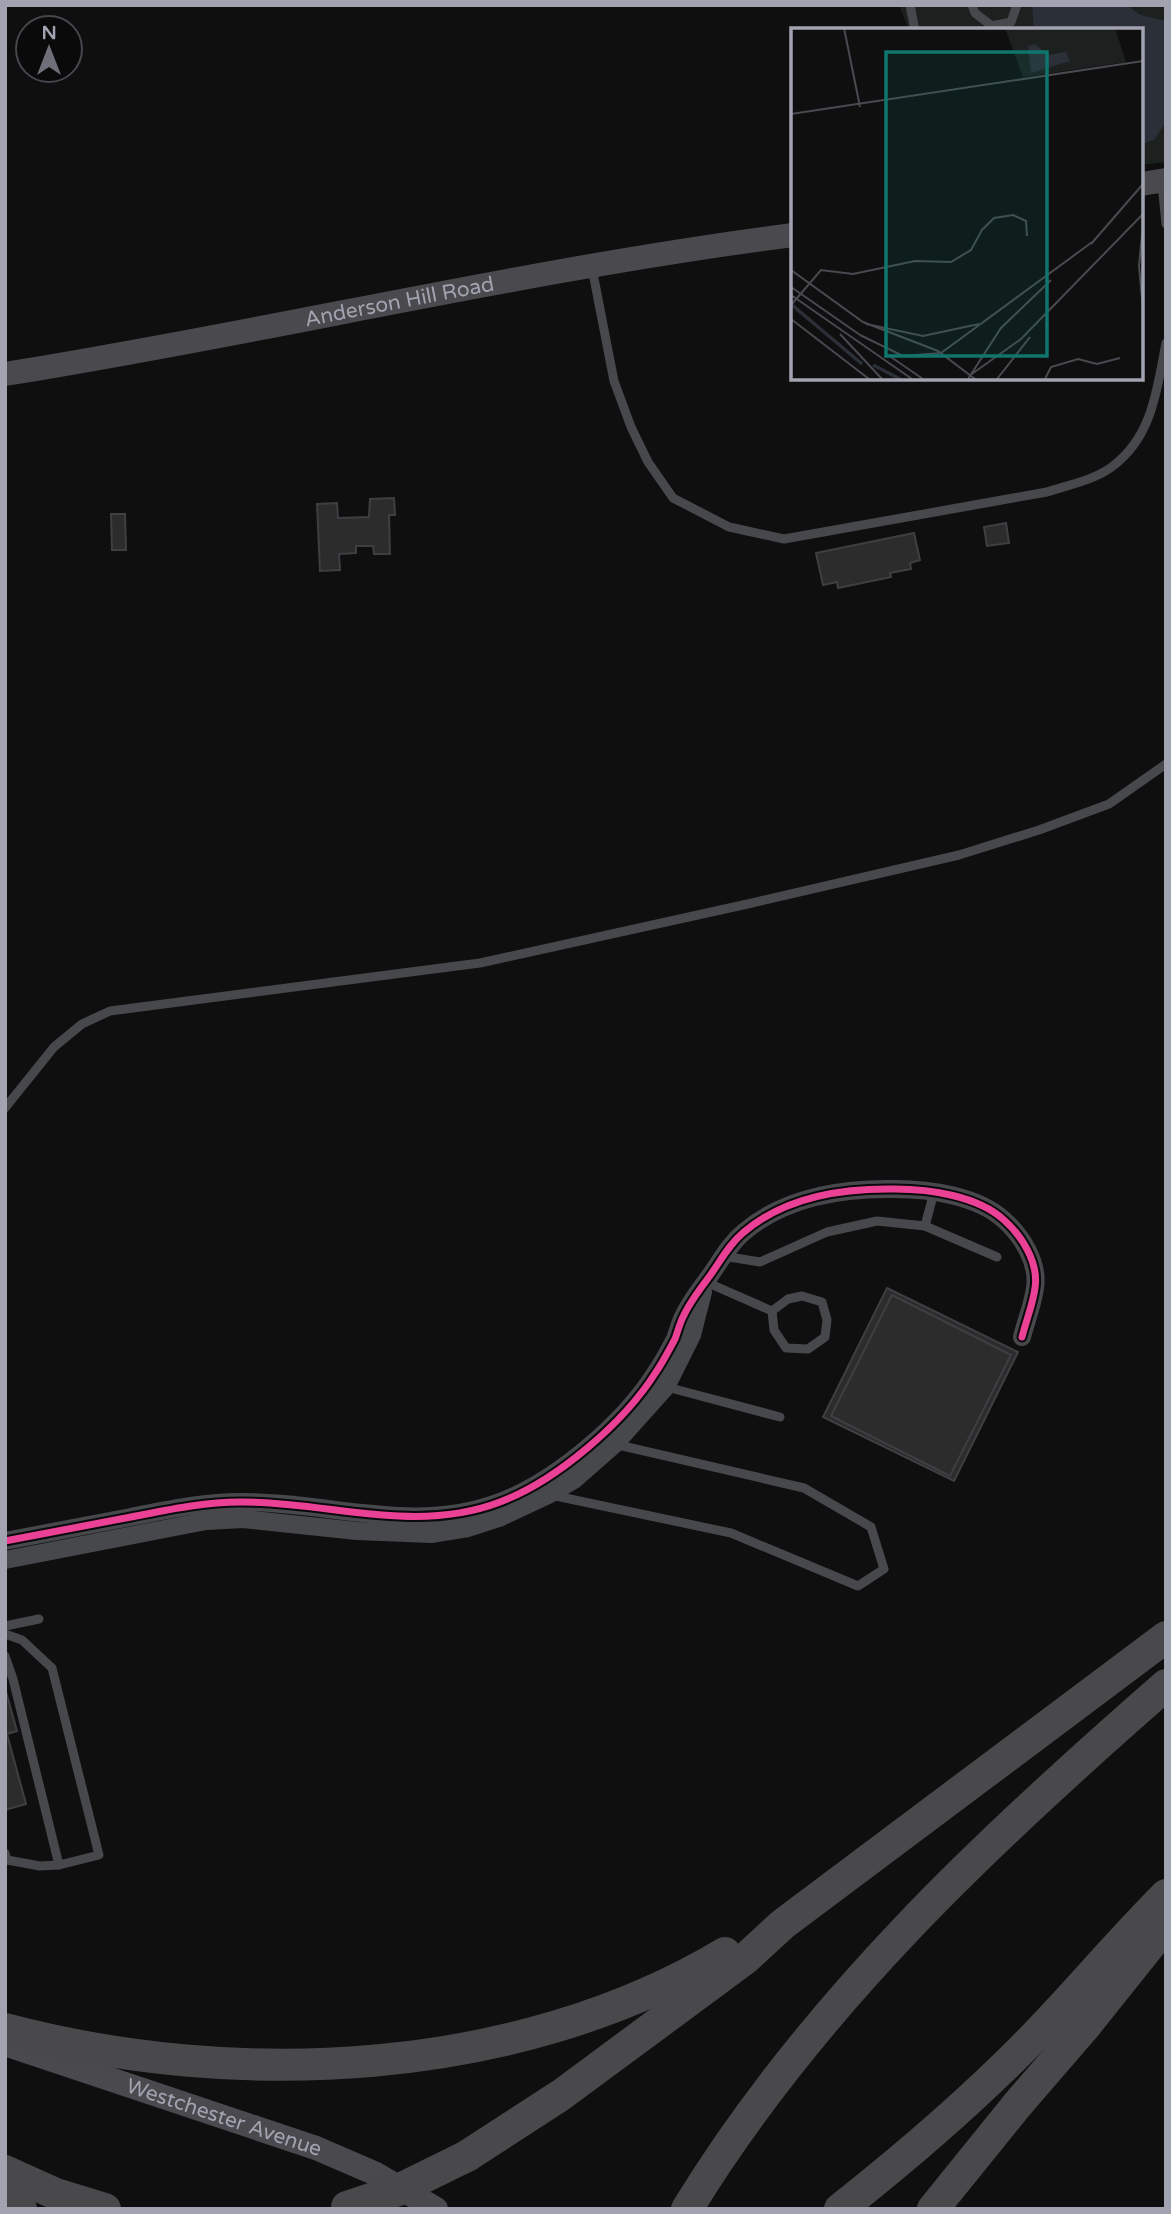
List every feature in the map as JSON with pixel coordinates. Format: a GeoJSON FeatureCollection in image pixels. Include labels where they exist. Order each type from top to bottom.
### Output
{"type":"FeatureCollection","features":[{"type":"Feature","properties":{"kind":"highway"},"geometry":{"type":"LineString","coordinates":[[344,2208],[398,2190],[467,2156],[561,2095],[745,1959],[783,1924],[1166,1637]]}},
{"type":"Feature","properties":{"kind":"highway"},"geometry":{"type":"LineString","coordinates":[[687,2209],[766,2092],[830,2011],[865,1972],[1014,1822],[1166,1685]]}},
{"type":"Feature","properties":{"kind":"highway"},"geometry":{"type":"LineString","coordinates":[[841,2209],[912,2151],[988,2082],[1166,1895]]}},
{"type":"Feature","properties":{"kind":"highway"},"geometry":{"type":"LineString","coordinates":[[5,2029],[96,2049],[193,2062],[295,2064],[404,2056],[492,2041],[605,2010],[676,1980],[783,1924]]}},
{"type":"Feature","properties":{"kind":"highway"},"geometry":{"type":"LineString","coordinates":[[933,2209],[1166,1925]]}},
{"type":"Feature","properties":{"kind":"highway"},"geometry":{"type":"LineString","coordinates":[[5,2171],[56,2194],[105,2209]]}},
{"type":"Feature","properties":{"kind":"highway"},"geometry":{"type":"LineString","coordinates":[[5,2197],[21,2209]]}},
{"type":"Feature","properties":{"kind":"main road","name":"Anderson Hill Road"},"geometry":{"type":"LineString","coordinates":[[5,374],[592,267],[791,235]]}},
{"type":"Feature","properties":{"kind":"main road","name":"Westchester Avenue"},"geometry":{"type":"LineString","coordinates":[[5,2044],[316,2148],[373,2173],[436,2209]]}},
{"type":"Feature","properties":{"kind":"street"},"geometry":{"type":"LineString","coordinates":[[5,1560],[220,1520],[254,1520],[357,1531],[431,1534],[468,1528],[499,1518],[542,1491],[561,1469],[638,1397],[675,1338],[684,1314],[723,1256],[744,1232],[766,1216],[810,1199],[862,1189],[908,1189],[934,1192],[978,1205],[1000,1216],[1016,1231],[1032,1264],[1035,1287],[1022,1338]]}},
{"type":"Feature","properties":{"kind":"street"},"geometry":{"type":"LineString","coordinates":[[5,1541],[181,1507],[218,1503],[264,1502],[423,1518],[478,1510],[575,1480],[615,1444],[666,1387],[692,1335],[706,1282]]}},
{"type":"Feature","properties":{"kind":"lane"},"geometry":{"type":"LineString","coordinates":[[910,5],[915,28]]}},
{"type":"Feature","properties":{"kind":"lane"},"geometry":{"type":"LineString","coordinates":[[972,5],[975,13],[992,26],[1011,22],[1017,5]]}},
{"type":"Feature","properties":{"kind":"lane"},"geometry":{"type":"LineString","coordinates":[[1156,182],[1166,224]]}},
{"type":"Feature","properties":{"kind":"lane"},"geometry":{"type":"LineString","coordinates":[[592,267],[614,381],[631,427],[648,462],[673,498],[729,527],[784,539],[1047,492],[1085,480],[1112,466],[1135,443],[1152,412],[1166,343]]}},
{"type":"Feature","properties":{"kind":"lane"},"geometry":{"type":"LineString","coordinates":[[5,1108],[54,1047],[82,1024],[110,1011],[480,962],[959,855],[1109,804],[1166,764]]}},
{"type":"Feature","properties":{"kind":"lane"},"geometry":{"type":"LineString","coordinates":[[925,1226],[934,1192]]}},
{"type":"Feature","properties":{"kind":"lane"},"geometry":{"type":"LineString","coordinates":[[723,1256],[760,1262],[827,1232],[877,1220],[925,1226],[997,1257]]}},
{"type":"Feature","properties":{"kind":"lane"},"geometry":{"type":"LineString","coordinates":[[706,1282],[772,1311]]}},
{"type":"Feature","properties":{"kind":"lane"},"geometry":{"type":"LineString","coordinates":[[802,1296],[822,1302],[827,1320],[825,1337],[808,1349],[786,1348],[774,1330],[772,1311],[788,1299],[802,1296]]}},
{"type":"Feature","properties":{"kind":"lane"},"geometry":{"type":"LineString","coordinates":[[648,1383],[779,1417]]}},
{"type":"Feature","properties":{"kind":"lane"},"geometry":{"type":"LineString","coordinates":[[542,1491],[731,1533],[858,1586],[884,1569],[871,1527],[804,1488],[596,1439]]}},
{"type":"Feature","properties":{"kind":"lane"},"geometry":{"type":"LineString","coordinates":[[5,1626],[39,1619]]}},
{"type":"Feature","properties":{"kind":"lane"},"geometry":{"type":"LineString","coordinates":[[5,1634],[22,1640],[52,1668],[99,1855],[59,1865],[40,1866],[7,1860],[5,1853]]}},
{"type":"Feature","properties":{"kind":"lane"},"geometry":{"type":"LineString","coordinates":[[5,1656],[59,1865]]}},
{"type":"Feature","properties":{"kind":"shaded area"},"geometry":{"type":"Polygon","coordinates":[[[899,5],[1166,5],[1166,162],[1143,165],[1143,28],[908,28],[899,5]]]}},
{"type":"Feature","properties":{"kind":"shaded area"},"geometry":{"type":"Polygon","coordinates":[[[1032,5],[1127,5],[1140,15],[1166,21],[1166,122],[1154,140],[1143,143],[1143,28],[1034,28],[1032,5]]]}},
{"type":"Feature","properties":{"kind":"building"},"geometry":{"type":"Polygon","coordinates":[[[394,498],[395,515],[389,515],[390,554],[374,554],[373,546],[356,546],[356,553],[339,554],[340,570],[320,571],[317,504],[337,503],[338,518],[369,517],[370,499],[394,498]]]}},
{"type":"Feature","properties":{"kind":"building"},"geometry":{"type":"Polygon","coordinates":[[[111,514],[125,514],[126,550],[112,550],[111,514]]]}},
{"type":"Feature","properties":{"kind":"building"},"geometry":{"type":"Polygon","coordinates":[[[1006,523],[1009,543],[987,546],[984,527],[1006,523]]]}},
{"type":"Feature","properties":{"kind":"building"},"geometry":{"type":"Polygon","coordinates":[[[914,533],[920,560],[910,563],[911,569],[890,573],[891,577],[838,588],[837,582],[823,585],[816,553],[914,533]]]}},
{"type":"Feature","properties":{"kind":"building"},"geometry":{"type":"Polygon","coordinates":[[[887,1288],[1018,1352],[954,1481],[823,1417],[887,1288]],[[907,1344],[881,1397],[934,1423],[961,1370],[907,1344]]]}},
{"type":"Feature","properties":{"kind":"building"},"geometry":{"type":"Polygon","coordinates":[[[892,1295],[1011,1355],[950,1476],[831,1416],[892,1295]]]}},
{"type":"Feature","properties":{"kind":"building"},"geometry":{"type":"Polygon","coordinates":[[[5,1688],[17,1731],[7,1734],[26,1804],[5,1810],[5,1688]]]}},
{"type":"Feature","properties":{"kind":"cycle path"},"geometry":{"type":"LineString","coordinates":[[5,1541],[212,1503],[273,1503],[370,1514],[435,1516],[500,1502],[566,1465],[626,1411],[661,1364],[692,1300],[739,1237],[778,1210],[815,1197],[855,1190],[923,1190],[967,1200],[993,1212],[1017,1234],[1032,1260],[1036,1279],[1022,1337]]}}]}
